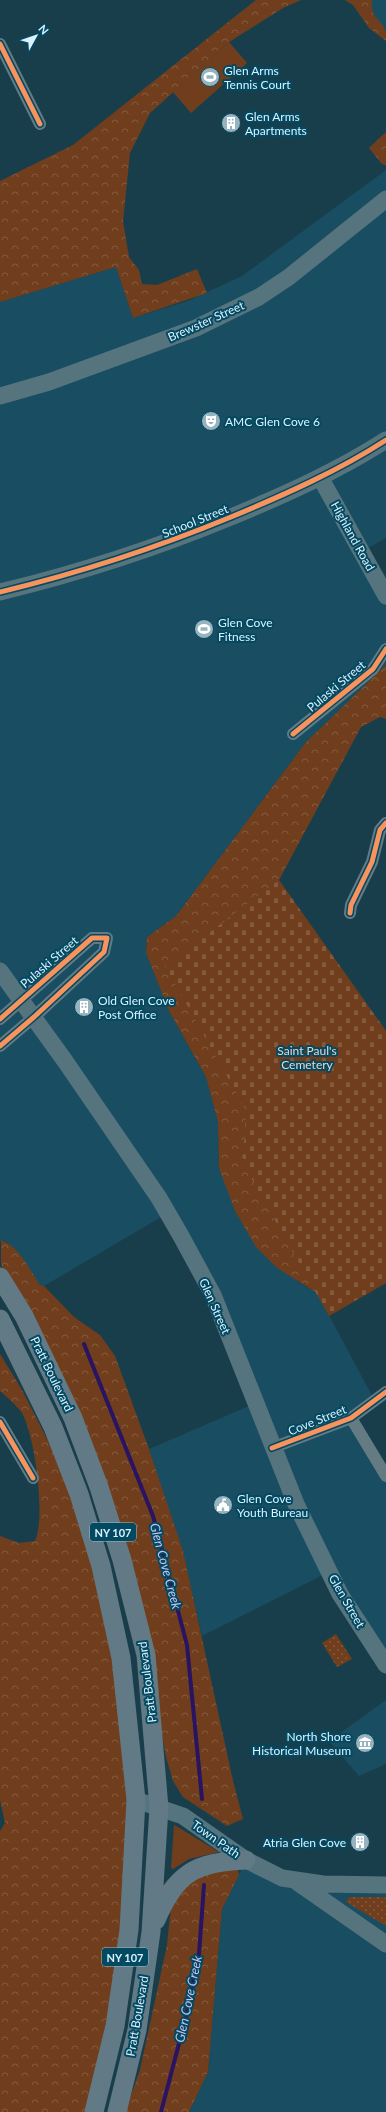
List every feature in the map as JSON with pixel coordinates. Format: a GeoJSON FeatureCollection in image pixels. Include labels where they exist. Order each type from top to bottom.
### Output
{"type":"FeatureCollection","features":[{"type":"Feature","properties":{"kind":"main road","name":"Brewster Street"},"geometry":{"type":"LineString","coordinates":[[0,396],[49,382],[176,335],[259,298],[288,277],[386,199]]}},
{"type":"Feature","properties":{"kind":"main road","name":"School Street"},"geometry":{"type":"LineString","coordinates":[[0,592],[155,547],[270,501],[320,477],[386,440]]}},
{"type":"Feature","properties":{"kind":"main road","name":"Highland Road"},"geometry":{"type":"LineString","coordinates":[[320,477],[386,596]]}},
{"type":"Feature","properties":{"kind":"main road","name":"Glen Street"},"geometry":{"type":"LineString","coordinates":[[0,971],[22,999],[155,1193],[181,1236],[213,1295],[272,1448],[296,1504],[340,1594],[386,1665]]}},
{"type":"Feature","properties":{"kind":"main road","name":"Pratt Boulevard"},"geometry":{"type":"LineString","coordinates":[[0,1278],[24,1316],[73,1418],[99,1487],[122,1560],[146,1655],[159,1808],[151,1932],[137,2030],[117,2112]]}},
{"type":"Feature","properties":{"kind":"main road","name":"Pratt Boulevard"},"geometry":{"type":"LineString","coordinates":[[0,1319],[53,1427],[79,1494],[101,1566],[121,1658],[136,1800],[130,1930],[115,2026],[94,2112]]}},
{"type":"Feature","properties":{"kind":"main road","name":"Town Path"},"geometry":{"type":"LineString","coordinates":[[136,1800],[183,1816],[246,1860],[272,1874],[295,1881],[323,1884],[386,1885]]}},
{"type":"Feature","properties":{"kind":"main road"},"geometry":{"type":"LineString","coordinates":[[151,1932],[165,1899],[176,1882],[201,1866],[223,1861],[246,1860]]}},
{"type":"Feature","properties":{"kind":"main road","name":"Town Path"},"geometry":{"type":"LineString","coordinates":[[295,1881],[386,1944]]}},
{"type":"Feature","properties":{"kind":"street"},"geometry":{"type":"LineString","coordinates":[[0,44],[40,124]]}},
{"type":"Feature","properties":{"kind":"street","name":"Pulaski Street"},"geometry":{"type":"LineString","coordinates":[[293,734],[373,669],[386,649]]}},
{"type":"Feature","properties":{"kind":"street"},"geometry":{"type":"LineString","coordinates":[[350,912],[352,902],[374,858],[380,830],[386,823]]}},
{"type":"Feature","properties":{"kind":"street","name":"Pulaski Street"},"geometry":{"type":"LineString","coordinates":[[0,1019],[92,938],[107,938],[104,952],[34,1017],[0,1046]]}},
{"type":"Feature","properties":{"kind":"street","name":"Cove Street"},"geometry":{"type":"LineString","coordinates":[[272,1448],[351,1418],[386,1392]]}},
{"type":"Feature","properties":{"kind":"street"},"geometry":{"type":"LineString","coordinates":[[351,1418],[386,1476]]}},
{"type":"Feature","properties":{"kind":"street"},"geometry":{"type":"LineString","coordinates":[[0,1422],[33,1478]]}},
{"type":"Feature","properties":{"kind":"shaded area"},"geometry":{"type":"Polygon","coordinates":[[[372,0],[386,0],[386,31],[376,19],[371,7],[372,0]]]}},
{"type":"Feature","properties":{"kind":"shaded area"},"geometry":{"type":"Polygon","coordinates":[[[386,170],[386,538],[361,552],[386,596],[386,665],[306,742],[176,916],[147,937],[146,953],[169,1011],[206,1077],[218,1122],[219,1168],[298,1282],[317,1293],[375,1401],[351,1418],[386,1476],[386,1659],[331,1571],[202,1636],[182,1551],[149,1449],[256,1403],[168,1213],[44,1286],[40,1285],[21,1257],[7,1242],[1,1240],[0,1243],[0,302],[116,267],[133,318],[188,301],[242,276],[386,170]]]}},
{"type":"Feature","properties":{"kind":"shaded area"},"geometry":{"type":"Polygon","coordinates":[[[386,1700],[386,1764],[359,1776],[329,1741],[386,1700]]]}},
{"type":"Feature","properties":{"kind":"shaded area"},"geometry":{"type":"Polygon","coordinates":[[[246,1860],[265,1870],[386,1884],[386,2112],[189,2112],[208,2072],[222,1909],[246,1860]]]}},
{"type":"Feature","properties":{"kind":"green space"},"geometry":{"type":"Polygon","coordinates":[[[256,0],[301,0],[283,8],[229,42],[150,113],[130,153],[123,221],[129,257],[139,270],[142,284],[157,285],[197,269],[207,293],[133,318],[116,267],[0,302],[0,181],[73,145],[256,0]]]}},
{"type":"Feature","properties":{"kind":"green space"},"geometry":{"type":"Polygon","coordinates":[[[345,0],[372,0],[374,15],[386,32],[386,41],[369,28],[353,5],[345,0]]]}},
{"type":"Feature","properties":{"kind":"green space","name":"Glen Arms Tennis Court"},"geometry":{"type":"Polygon","coordinates":[[[229,42],[247,63],[191,113],[173,92],[229,42]]]}},
{"type":"Feature","properties":{"kind":"green space"},"geometry":{"type":"Polygon","coordinates":[[[386,132],[386,165],[382,164],[369,148],[386,132]]]}},
{"type":"Feature","properties":{"kind":"green space"},"geometry":{"type":"Polygon","coordinates":[[[386,665],[386,719],[380,717],[361,727],[279,880],[260,1194],[317,1293],[277,1268],[256,1247],[235,1211],[219,1168],[218,1122],[206,1077],[169,1011],[146,953],[147,937],[176,916],[306,742],[386,665]]]}},
{"type":"Feature","properties":{"kind":"green space","name":"Saint Paul's Cemetery"},"geometry":{"type":"Polygon","coordinates":[[[279,880],[386,1031],[386,1283],[329,1316],[243,1162],[246,1110],[165,966],[279,880]]]}},
{"type":"Feature","properties":{"kind":"green space"},"geometry":{"type":"Polygon","coordinates":[[[1,1240],[13,1247],[18,1252],[40,1285],[44,1286],[74,1317],[100,1335],[115,1356],[149,1449],[183,1551],[233,1781],[243,1819],[227,1826],[183,1797],[173,1781],[166,1757],[148,1655],[129,1579],[1,1264],[1,1240]]]}},
{"type":"Feature","properties":{"kind":"green space"},"geometry":{"type":"Polygon","coordinates":[[[0,1354],[22,1390],[47,1439],[63,1475],[87,1539],[119,1676],[130,1796],[119,1965],[86,2112],[0,2112],[0,1831],[5,1823],[0,1800],[0,1536],[19,1543],[35,1541],[38,1530],[39,1496],[35,1458],[27,1424],[22,1413],[0,1391],[0,1354]]]}},
{"type":"Feature","properties":{"kind":"green space"},"geometry":{"type":"Polygon","coordinates":[[[336,1634],[352,1659],[337,1667],[322,1643],[336,1634]]]}},
{"type":"Feature","properties":{"kind":"green space"},"geometry":{"type":"Polygon","coordinates":[[[174,1825],[219,1852],[189,1859],[173,1869],[171,1868],[174,1825]]]}},
{"type":"Feature","properties":{"kind":"green space"},"geometry":{"type":"Polygon","coordinates":[[[234,1868],[238,1870],[239,1875],[222,1909],[208,2072],[189,2112],[125,2112],[140,2070],[167,1945],[171,1907],[181,1885],[199,1874],[234,1868]]]}},
{"type":"Feature","properties":{"kind":"green space"},"geometry":{"type":"Polygon","coordinates":[[[349,1897],[386,1897],[386,1926],[346,1902],[349,1897]]]}},
{"type":"Feature","properties":{"kind":"waterway","name":"Glen Cove Creek"},"geometry":{"type":"LineString","coordinates":[[84,1344],[153,1516],[187,1645],[202,1799]]}},
{"type":"Feature","properties":{"kind":"waterway","name":"Glen Cove Creek"},"geometry":{"type":"LineString","coordinates":[[161,2112],[186,2017],[199,1954],[204,1885]]}},
{"type":"Feature","properties":{"kind":"cycle path"},"geometry":{"type":"LineString","coordinates":[[0,44],[40,124]]}},
{"type":"Feature","properties":{"kind":"cycle path"},"geometry":{"type":"LineString","coordinates":[[0,592],[88,568],[146,549],[231,517],[310,482],[349,462],[386,440]]}},
{"type":"Feature","properties":{"kind":"cycle path"},"geometry":{"type":"LineString","coordinates":[[293,734],[373,669],[386,649]]}},
{"type":"Feature","properties":{"kind":"cycle path"},"geometry":{"type":"LineString","coordinates":[[350,913],[351,905],[372,862],[380,830],[386,823]]}},
{"type":"Feature","properties":{"kind":"cycle path"},"geometry":{"type":"LineString","coordinates":[[0,1019],[92,938],[107,938],[104,952],[34,1017],[0,1046]]}},
{"type":"Feature","properties":{"kind":"cycle path"},"geometry":{"type":"LineString","coordinates":[[272,1448],[351,1418],[386,1392]]}},
{"type":"Feature","properties":{"kind":"cycle path"},"geometry":{"type":"LineString","coordinates":[[0,1422],[33,1478]]}},
{"type":"Feature","properties":{"kind":"place","name":"Glen Arms Tennis Court"},"geometry":{"type":"Point","coordinates":[210,77]}},
{"type":"Feature","properties":{"kind":"place","name":"Glen Arms Apartments"},"geometry":{"type":"Point","coordinates":[231,123]}},
{"type":"Feature","properties":{"kind":"place","name":"AMC Glen Cove 6"},"geometry":{"type":"Point","coordinates":[211,421]}},
{"type":"Feature","properties":{"kind":"place","name":"Glen Cove Fitness"},"geometry":{"type":"Point","coordinates":[204,629]}},
{"type":"Feature","properties":{"kind":"place","name":"Old Glen Cove Post Office"},"geometry":{"type":"Point","coordinates":[84,1007]}},
{"type":"Feature","properties":{"kind":"place","name":"Glen Cove Youth Bureau"},"geometry":{"type":"Point","coordinates":[223,1505]}},
{"type":"Feature","properties":{"kind":"place","name":"North Shore Historical Museum"},"geometry":{"type":"Point","coordinates":[365,1743]}},
{"type":"Feature","properties":{"kind":"place","name":"Atria Glen Cove"},"geometry":{"type":"Point","coordinates":[360,1842]}}]}
